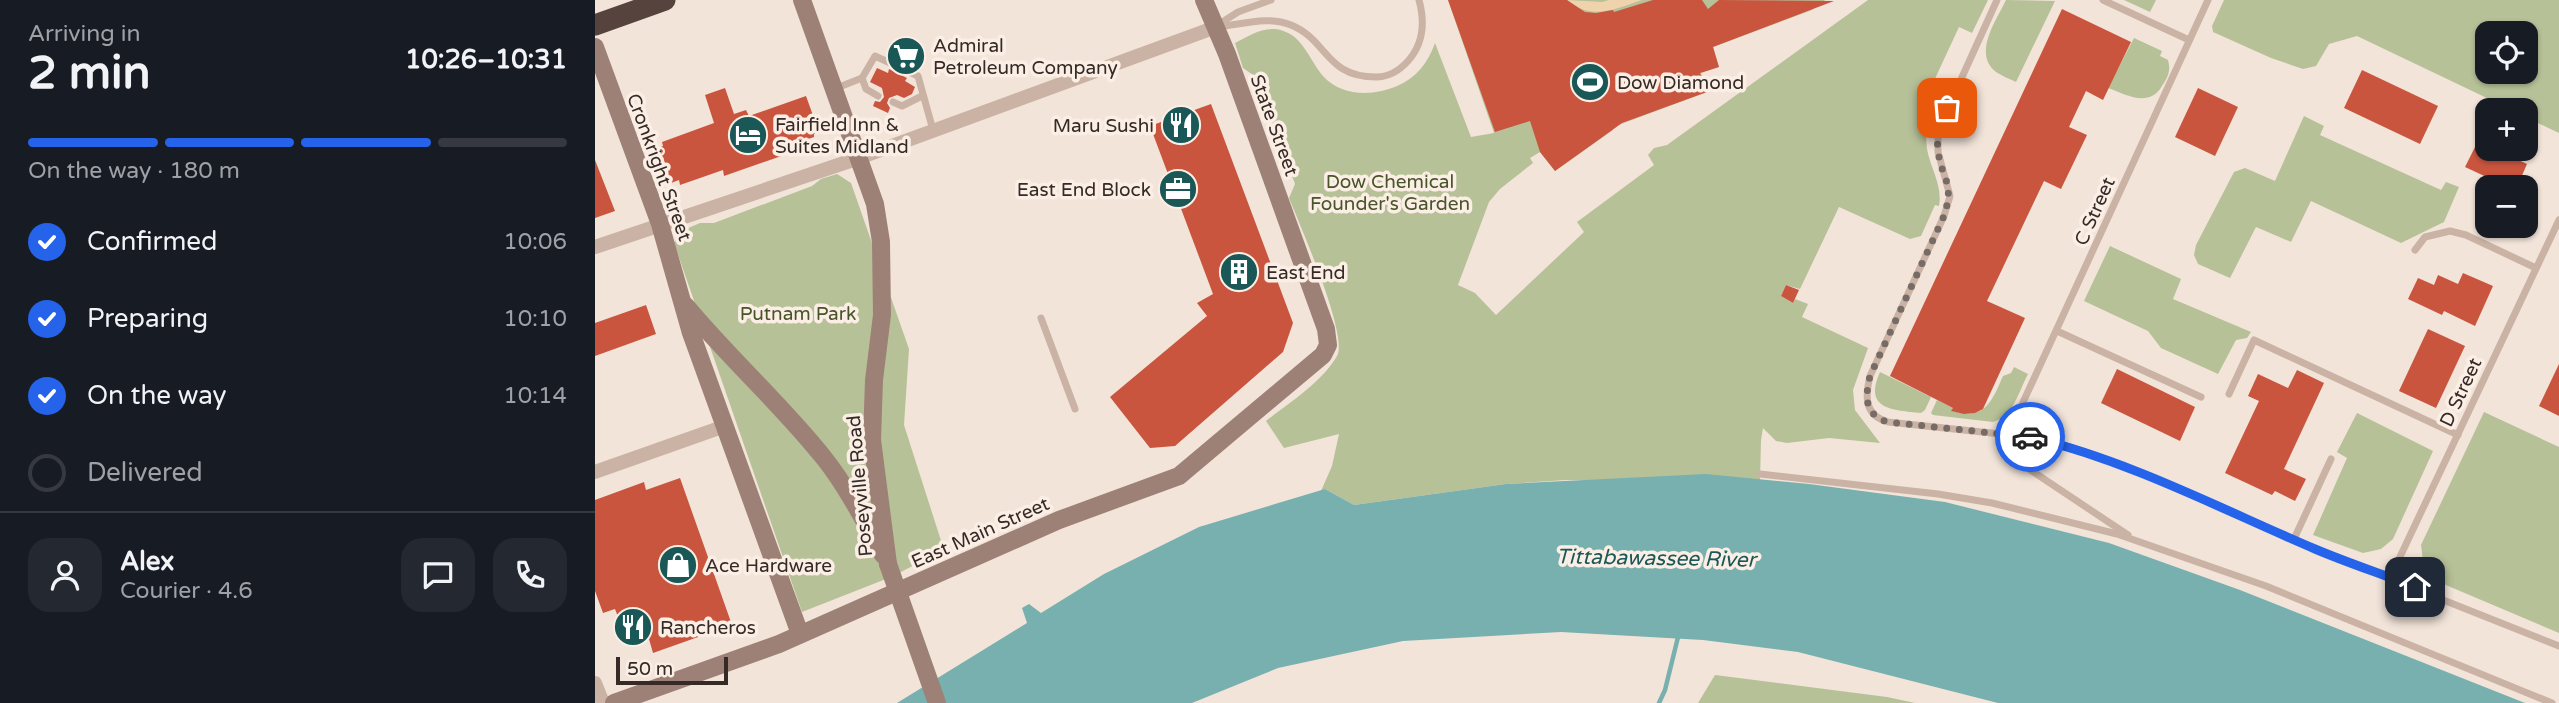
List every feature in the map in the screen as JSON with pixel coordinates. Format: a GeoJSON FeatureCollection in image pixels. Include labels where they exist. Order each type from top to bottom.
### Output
{"type":"FeatureCollection","features":[{"type":"Feature","properties":{"kind":"highway"},"geometry":{"type":"LineString","coordinates":[[595,25],[665,0]]}},
{"type":"Feature","properties":{"kind":"street","name":"Poseyville Road"},"geometry":{"type":"LineString","coordinates":[[802,0],[875,204],[881,242],[882,315],[874,380],[873,440],[888,564]]}},
{"type":"Feature","properties":{"kind":"street","name":"State Street"},"geometry":{"type":"LineString","coordinates":[[1204,0],[1326,329],[1328,345]]}},
{"type":"Feature","properties":{"kind":"street"},"geometry":{"type":"LineString","coordinates":[[595,247],[859,158],[1216,27]]}},
{"type":"Feature","properties":{"kind":"street","name":"Cronkright Street"},"geometry":{"type":"LineString","coordinates":[[595,47],[660,224],[691,333],[725,426]]}},
{"type":"Feature","properties":{"kind":"street","name":"Poseyville Road"},"geometry":{"type":"LineString","coordinates":[[683,303],[734,362],[777,402],[826,461],[888,564]]}},
{"type":"Feature","properties":{"kind":"street","name":"East Main Street"},"geometry":{"type":"LineString","coordinates":[[614,703],[800,634],[1059,520],[1179,476],[1323,355],[1328,345]]}},
{"type":"Feature","properties":{"kind":"street"},"geometry":{"type":"LineString","coordinates":[[595,472],[725,426],[800,634]]}},
{"type":"Feature","properties":{"kind":"street"},"geometry":{"type":"LineString","coordinates":[[888,564],[937,703]]}},
{"type":"Feature","properties":{"kind":"street"},"geometry":{"type":"LineString","coordinates":[[595,683],[603,703]]}},
{"type":"Feature","properties":{"kind":"lane"},"geometry":{"type":"LineString","coordinates":[[1216,27],[1238,12],[1271,0]]}},
{"type":"Feature","properties":{"kind":"lane"},"geometry":{"type":"LineString","coordinates":[[1216,27],[1272,19],[1293,25],[1311,38],[1338,67],[1358,77],[1383,77],[1400,70],[1414,55],[1422,35],[1423,15],[1419,0]]}},
{"type":"Feature","properties":{"kind":"lane"},"geometry":{"type":"LineString","coordinates":[[1997,0],[1938,130],[1938,152],[1950,196],[1944,216],[1870,376],[1865,395],[1868,409],[1879,419],[1888,422],[2050,442],[2103,458],[2559,646]]}},
{"type":"Feature","properties":{"kind":"lane"},"geometry":{"type":"LineString","coordinates":[[2103,0],[2189,40]]}},
{"type":"Feature","properties":{"kind":"lane","name":"C Street"},"geometry":{"type":"LineString","coordinates":[[2008,435],[2208,0]]}},
{"type":"Feature","properties":{"kind":"lane"},"geometry":{"type":"LineString","coordinates":[[834,89],[864,74],[875,56],[918,76],[919,97],[933,130]]}},
{"type":"Feature","properties":{"kind":"lane"},"geometry":{"type":"LineString","coordinates":[[864,74],[874,75]]}},
{"type":"Feature","properties":{"kind":"lane"},"geometry":{"type":"LineString","coordinates":[[864,74],[866,89],[878,96]]}},
{"type":"Feature","properties":{"kind":"lane"},"geometry":{"type":"LineString","coordinates":[[893,102],[902,106],[919,97]]}},
{"type":"Feature","properties":{"kind":"lane","name":"D Street"},"geometry":{"type":"LineString","coordinates":[[2390,578],[2559,220]]}},
{"type":"Feature","properties":{"kind":"lane"},"geometry":{"type":"LineString","coordinates":[[2416,250],[2425,237],[2449,231],[2466,235],[2536,268]]}},
{"type":"Feature","properties":{"kind":"lane"},"geometry":{"type":"LineString","coordinates":[[1041,318],[1075,409]]}},
{"type":"Feature","properties":{"kind":"lane"},"geometry":{"type":"LineString","coordinates":[[2057,331],[2201,397]]}},
{"type":"Feature","properties":{"kind":"lane"},"geometry":{"type":"LineString","coordinates":[[2229,394],[2254,340],[2458,435]]}},
{"type":"Feature","properties":{"kind":"lane"},"geometry":{"type":"LineString","coordinates":[[2008,435],[2017,461],[2137,541]]}},
{"type":"Feature","properties":{"kind":"lane"},"geometry":{"type":"LineString","coordinates":[[2294,539],[2331,459]]}},
{"type":"Feature","properties":{"kind":"lane"},"geometry":{"type":"LineString","coordinates":[[1760,474],[1938,494],[2058,519],[2137,541],[2266,586],[2552,703]]}},
{"type":"Feature","properties":{"kind":"green space","name":"Dow Chemical Founder's Garden"},"geometry":{"type":"Polygon","coordinates":[[[1448,0],[1825,0],[1812,10],[1713,47],[1719,67],[1701,73],[1707,92],[1613,127],[1613,130],[1555,171],[1540,152],[1530,158],[1533,163],[1500,189],[1489,202],[1458,285],[1475,293],[1496,315],[1584,232],[1577,222],[1654,165],[1648,155],[1654,148],[1667,145],[1868,0],[1988,0],[1972,33],[1959,27],[1920,111],[1933,117],[1926,142],[1940,196],[1939,206],[1935,205],[1921,236],[1910,239],[1839,207],[1800,289],[1786,285],[1781,296],[1793,303],[1795,299],[1808,304],[1802,317],[1868,348],[1853,390],[1855,410],[1880,443],[1829,438],[1787,443],[1776,441],[1763,428],[1760,481],[1566,480],[1506,484],[1354,505],[1325,489],[1321,491],[1332,466],[1339,434],[1284,448],[1266,421],[1305,391],[1330,366],[1337,356],[1339,344],[1336,326],[1321,279],[1289,198],[1295,184],[1256,77],[1243,68],[1235,43],[1264,30],[1284,31],[1298,40],[1331,83],[1349,91],[1368,93],[1397,86],[1410,79],[1425,63],[1435,43],[1471,137],[1494,133],[1448,0]]]}},
{"type":"Feature","properties":{"kind":"green space"},"geometry":{"type":"Polygon","coordinates":[[[2006,0],[2055,1],[2016,82],[1996,72],[1989,65],[1986,56],[1989,36],[2006,0]]]}},
{"type":"Feature","properties":{"kind":"green space"},"geometry":{"type":"Polygon","coordinates":[[[2124,0],[2156,0],[2150,12],[2124,0]]]}},
{"type":"Feature","properties":{"kind":"green space"},"geometry":{"type":"Polygon","coordinates":[[[2224,0],[2559,0],[2559,133],[2538,123],[2538,98],[2487,98],[2357,36],[2329,44],[2316,66],[2303,69],[2213,32],[2212,26],[2224,0]]]}},
{"type":"Feature","properties":{"kind":"green space"},"geometry":{"type":"Polygon","coordinates":[[[2134,38],[2162,51],[2160,56],[2168,60],[2166,80],[2151,97],[2137,98],[2108,88],[2134,38]]]}},
{"type":"Feature","properties":{"kind":"green space"},"geometry":{"type":"Polygon","coordinates":[[[2304,116],[2324,126],[2320,135],[2441,190],[2446,182],[2459,187],[2444,222],[2401,243],[2311,201],[2291,242],[2256,227],[2230,278],[2198,264],[2194,255],[2196,245],[2234,172],[2245,168],[2275,181],[2304,116]]]}},
{"type":"Feature","properties":{"kind":"green space","name":"Putnam Park"},"geometry":{"type":"Polygon","coordinates":[[[837,174],[851,183],[909,349],[904,425],[944,550],[891,577],[802,612],[674,243],[679,232],[700,223],[714,223],[837,174]]]}},
{"type":"Feature","properties":{"kind":"green space"},"geometry":{"type":"Polygon","coordinates":[[[2110,246],[2181,279],[2173,299],[2251,332],[2247,338],[2236,340],[2218,374],[2161,348],[2148,331],[2084,301],[2110,246]]]}},
{"type":"Feature","properties":{"kind":"green space"},"geometry":{"type":"Polygon","coordinates":[[[2014,367],[2028,374],[2015,402],[2000,419],[1993,422],[1931,413],[1937,400],[1953,408],[1952,411],[1979,411],[1995,394],[2003,376],[2011,373],[2014,367]]]}},
{"type":"Feature","properties":{"kind":"green space"},"geometry":{"type":"Polygon","coordinates":[[[1880,372],[1931,397],[1925,410],[1921,413],[1891,409],[1878,401],[1875,394],[1880,372]]]}},
{"type":"Feature","properties":{"kind":"green space"},"geometry":{"type":"Polygon","coordinates":[[[2484,412],[2559,447],[2559,633],[2434,580],[2424,568],[2421,545],[2484,412]]]}},
{"type":"Feature","properties":{"kind":"green space"},"geometry":{"type":"Polygon","coordinates":[[[2357,413],[2433,451],[2393,539],[2381,549],[2363,553],[2313,535],[2347,458],[2337,452],[2357,413]]]}},
{"type":"Feature","properties":{"kind":"green space"},"geometry":{"type":"Polygon","coordinates":[[[1715,675],[1887,697],[1915,703],[1698,703],[1715,675]]]}},
{"type":"Feature","properties":{"kind":"sand"},"geometry":{"type":"Polygon","coordinates":[[[1567,0],[1602,2],[1642,0],[1594,12],[1567,0]]]}},
{"type":"Feature","properties":{"kind":"water","name":"Tittabawassee River"},"geometry":{"type":"Polygon","coordinates":[[[1706,474],[1945,502],[2109,543],[2240,590],[2525,703],[1998,703],[1798,652],[1703,640],[1561,632],[1403,641],[1278,668],[1192,703],[897,703],[1027,623],[1022,608],[1029,604],[1041,613],[1104,574],[1199,527],[1325,489],[1354,505],[1506,484],[1706,474]]]}},
{"type":"Feature","properties":{"kind":"building","name":"Dow Diamond"},"geometry":{"type":"Polygon","coordinates":[[[1448,0],[1567,0],[1585,12],[1596,13],[1614,12],[1653,0],[1702,0],[1708,9],[1719,0],[1834,1],[1713,47],[1719,67],[1700,73],[1707,92],[1622,123],[1555,171],[1540,152],[1530,121],[1495,132],[1448,0]]]}},
{"type":"Feature","properties":{"kind":"building"},"geometry":{"type":"Polygon","coordinates":[[[2062,9],[2131,42],[2103,100],[2086,91],[2069,127],[2087,135],[2061,189],[2044,181],[1987,301],[2025,318],[1983,409],[1964,414],[1951,411],[1953,408],[1890,376],[2062,9]]]}},
{"type":"Feature","properties":{"kind":"building"},"geometry":{"type":"Polygon","coordinates":[[[901,45],[919,53],[912,67],[895,58],[901,45]]]}},
{"type":"Feature","properties":{"kind":"building"},"geometry":{"type":"Polygon","coordinates":[[[877,68],[888,73],[889,69],[907,78],[905,81],[915,87],[912,94],[904,98],[897,95],[889,98],[888,113],[873,106],[875,101],[880,102],[884,97],[882,88],[870,82],[877,68]]]}},
{"type":"Feature","properties":{"kind":"building"},"geometry":{"type":"Polygon","coordinates":[[[2362,70],[2438,106],[2420,144],[2344,108],[2362,70]]]}},
{"type":"Feature","properties":{"kind":"building","name":"Fairfield Inn & Suites Midland"},"geometry":{"type":"Polygon","coordinates":[[[725,88],[734,114],[746,110],[749,116],[806,96],[819,132],[814,134],[814,137],[791,145],[793,152],[724,176],[723,170],[680,185],[679,180],[671,183],[659,148],[663,146],[662,142],[714,123],[705,95],[725,88]]]}},
{"type":"Feature","properties":{"kind":"building"},"geometry":{"type":"Polygon","coordinates":[[[2198,88],[2238,107],[2215,156],[2175,137],[2198,88]]]}},
{"type":"Feature","properties":{"kind":"building","name":"East End"},"geometry":{"type":"Polygon","coordinates":[[[1211,104],[1293,323],[1283,352],[1175,446],[1150,448],[1110,397],[1207,316],[1197,303],[1213,294],[1150,126],[1211,104]]]}},
{"type":"Feature","properties":{"kind":"building"},"geometry":{"type":"Polygon","coordinates":[[[2475,147],[2475,161],[2521,161],[2527,164],[2522,175],[2482,175],[2465,167],[2475,147]]]}},
{"type":"Feature","properties":{"kind":"building"},"geometry":{"type":"Polygon","coordinates":[[[595,160],[615,211],[595,218],[595,160]]]}},
{"type":"Feature","properties":{"kind":"building"},"geometry":{"type":"Polygon","coordinates":[[[2463,273],[2493,286],[2475,326],[2444,311],[2442,315],[2408,299],[2418,278],[2434,285],[2438,275],[2458,284],[2463,273]]]}},
{"type":"Feature","properties":{"kind":"building"},"geometry":{"type":"Polygon","coordinates":[[[1786,285],[1799,290],[1793,303],[1781,296],[1786,285]]]}},
{"type":"Feature","properties":{"kind":"building"},"geometry":{"type":"Polygon","coordinates":[[[646,305],[656,334],[595,356],[595,323],[646,305]]]}},
{"type":"Feature","properties":{"kind":"building"},"geometry":{"type":"Polygon","coordinates":[[[2428,329],[2465,346],[2436,408],[2399,391],[2428,329]]]}},
{"type":"Feature","properties":{"kind":"building"},"geometry":{"type":"Polygon","coordinates":[[[2559,364],[2559,416],[2539,406],[2559,364]]]}},
{"type":"Feature","properties":{"kind":"building"},"geometry":{"type":"Polygon","coordinates":[[[2117,369],[2195,407],[2180,441],[2101,403],[2117,369]]]}},
{"type":"Feature","properties":{"kind":"building"},"geometry":{"type":"Polygon","coordinates":[[[2297,370],[2324,383],[2284,469],[2306,479],[2295,501],[2275,491],[2272,495],[2225,473],[2259,401],[2248,396],[2258,374],[2288,388],[2297,370]]]}},
{"type":"Feature","properties":{"kind":"building"},"geometry":{"type":"Polygon","coordinates":[[[680,478],[732,625],[653,653],[649,639],[635,644],[627,640],[615,609],[603,613],[595,591],[595,500],[644,482],[646,490],[680,478]]]}},
{"type":"Feature","properties":{"kind":"waterway"},"geometry":{"type":"LineString","coordinates":[[1659,703],[1665,690],[1679,633]]}},
{"type":"Feature","properties":{"kind":"way so far"},"geometry":{"type":"LineString","coordinates":[[1947,108],[1938,130],[1938,152],[1950,196],[1944,216],[1870,376],[1865,395],[1868,409],[1879,419],[1888,422],[2030,437]]}},
{"type":"Feature","properties":{"kind":"place","name":"Admiral Petroleum Company"},"geometry":{"type":"Point","coordinates":[906,56]}},
{"type":"Feature","properties":{"kind":"place","name":"Dow Diamond"},"geometry":{"type":"Point","coordinates":[1590,82]}},
{"type":"Feature","properties":{"kind":"place","name":"Maru Sushi"},"geometry":{"type":"Point","coordinates":[1181,125]}},
{"type":"Feature","properties":{"kind":"place","name":"Fairfield Inn & Suites Midland"},"geometry":{"type":"Point","coordinates":[748,135]}},
{"type":"Feature","properties":{"kind":"place","name":"East End Block"},"geometry":{"type":"Point","coordinates":[1178,189]}},
{"type":"Feature","properties":{"kind":"place","name":"East End"},"geometry":{"type":"Point","coordinates":[1239,272]}},
{"type":"Feature","properties":{"kind":"place","name":"Ace Hardware"},"geometry":{"type":"Point","coordinates":[678,565]}},
{"type":"Feature","properties":{"kind":"place","name":"Rancheros"},"geometry":{"type":"Point","coordinates":[633,627]}},
{"type":"Feature","properties":{"kind":"route"},"geometry":{"type":"LineString","coordinates":[[2030,437],[2074,448],[2155,478],[2315,549],[2415,587]]}}]}
